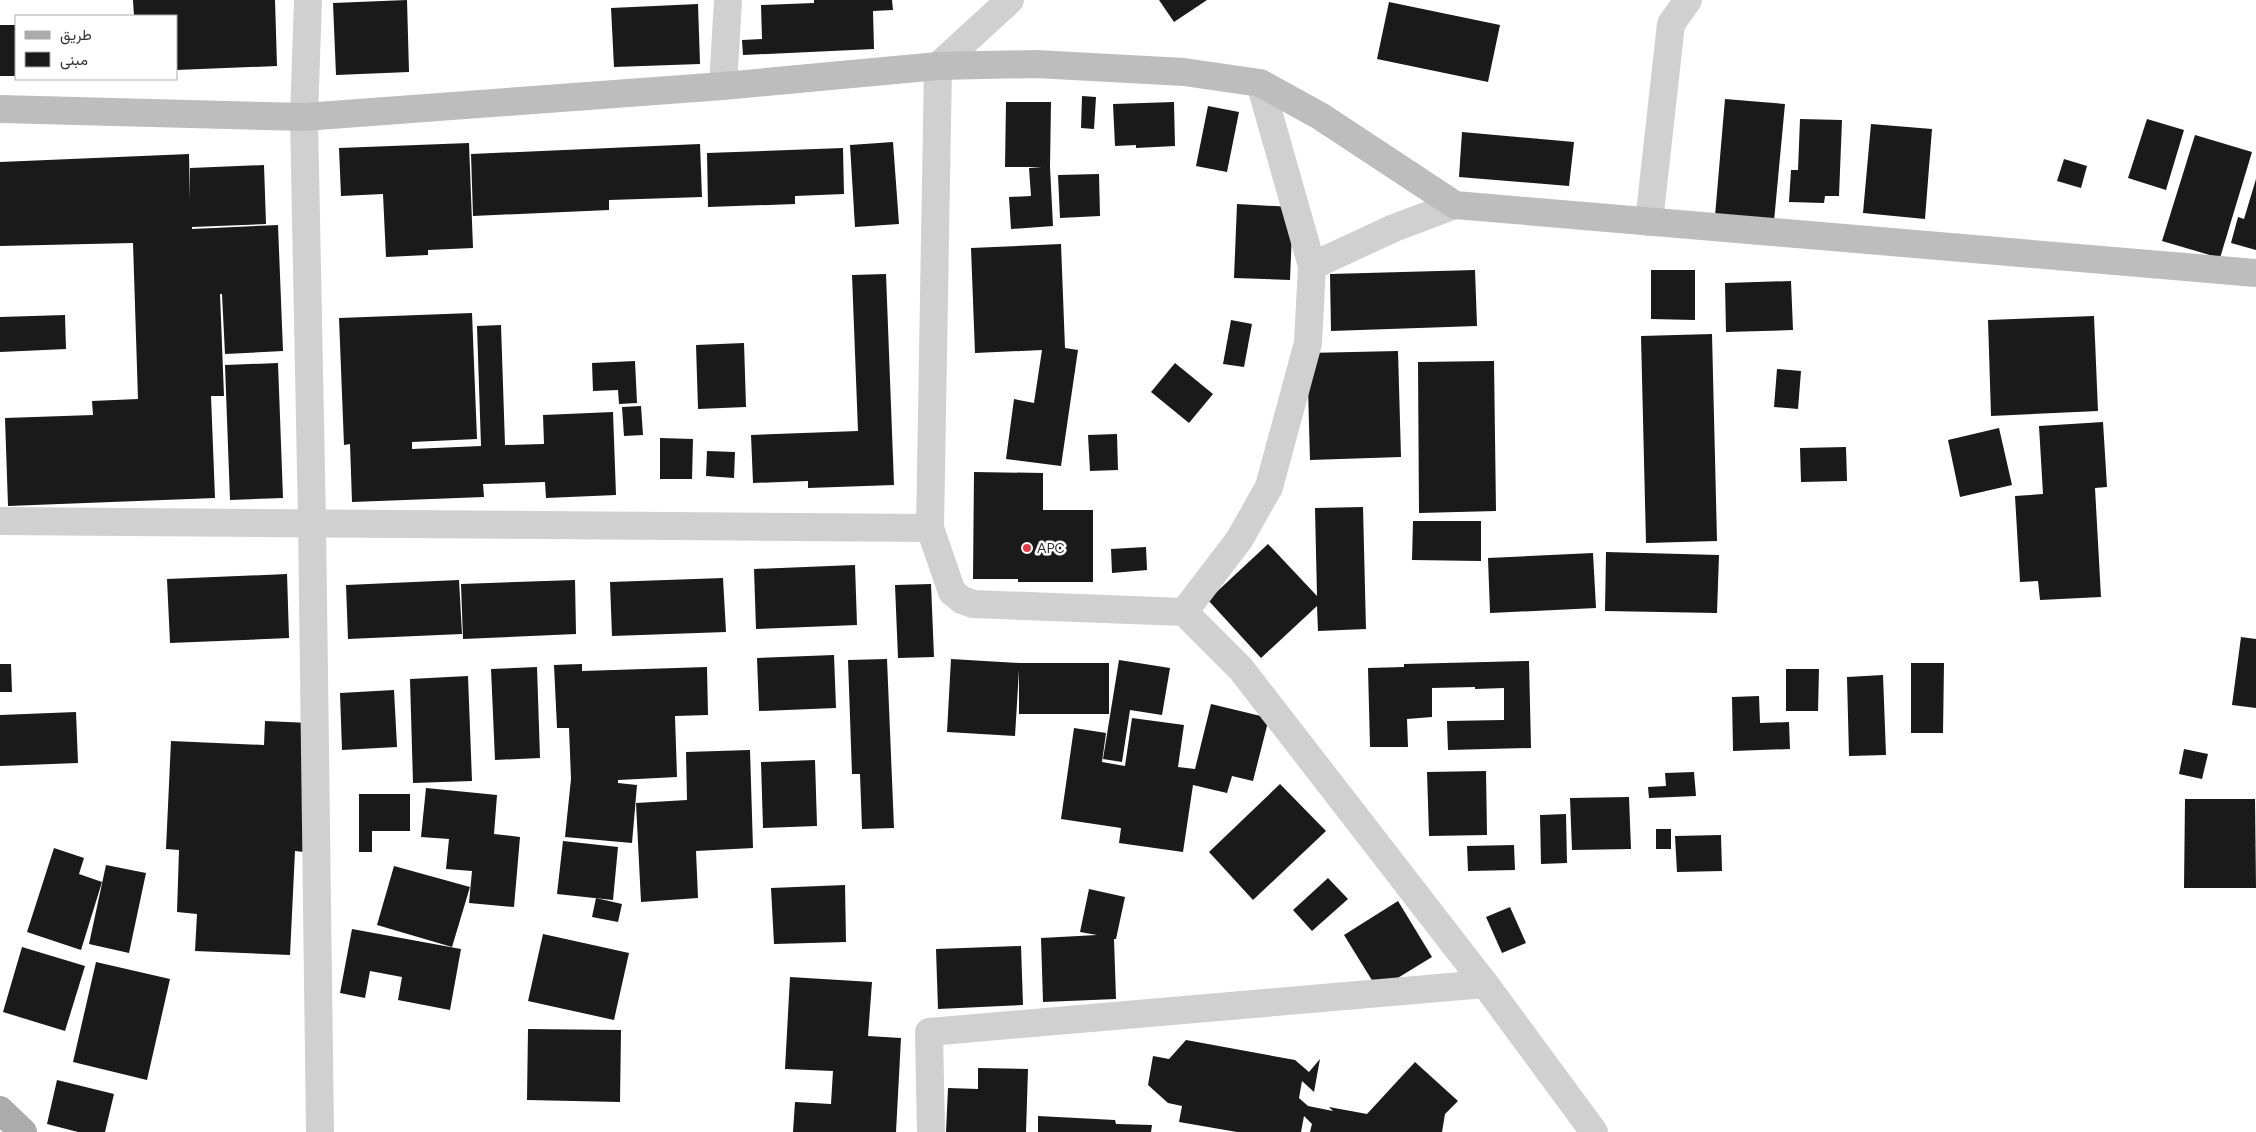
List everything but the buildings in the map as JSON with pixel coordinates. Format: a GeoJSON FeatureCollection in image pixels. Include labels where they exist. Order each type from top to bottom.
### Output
{"type":"FeatureCollection","features":[{"type":"Feature","properties":{"kind":"main road"},"geometry":{"type":"LineString","coordinates":[[0,109],[304,117],[723,86],[938,66],[1036,64],[1184,72],[1260,83],[1320,116],[1455,205],[2256,273]]}},
{"type":"Feature","properties":{"kind":"main road"},"geometry":{"type":"LineString","coordinates":[[0,1110],[23,1132]]}},
{"type":"Feature","properties":{"kind":"street"},"geometry":{"type":"LineString","coordinates":[[308,0],[304,117],[312,522],[320,1132]]}},
{"type":"Feature","properties":{"kind":"street"},"geometry":{"type":"LineString","coordinates":[[723,86],[728,0]]}},
{"type":"Feature","properties":{"kind":"street"},"geometry":{"type":"LineString","coordinates":[[1010,0],[938,66],[930,528],[952,592],[962,600],[973,604],[1184,612],[1241,669],[1485,984],[1594,1132]]}},
{"type":"Feature","properties":{"kind":"street"},"geometry":{"type":"LineString","coordinates":[[1649,222],[1671,24],[1688,0]]}},
{"type":"Feature","properties":{"kind":"street"},"geometry":{"type":"LineString","coordinates":[[1184,612],[1239,540],[1269,487],[1308,343],[1312,266],[1260,83]]}},
{"type":"Feature","properties":{"kind":"street"},"geometry":{"type":"LineString","coordinates":[[1312,266],[1394,228],[1455,205]]}},
{"type":"Feature","properties":{"kind":"street"},"geometry":{"type":"LineString","coordinates":[[0,521],[930,528]]}},
{"type":"Feature","properties":{"kind":"street"},"geometry":{"type":"LineString","coordinates":[[931,1132],[929,1032],[1485,984]]}},
{"type":"Feature","properties":{"kind":"place","name":"APC"},"geometry":{"type":"Point","coordinates":[1027,548]}}]}
